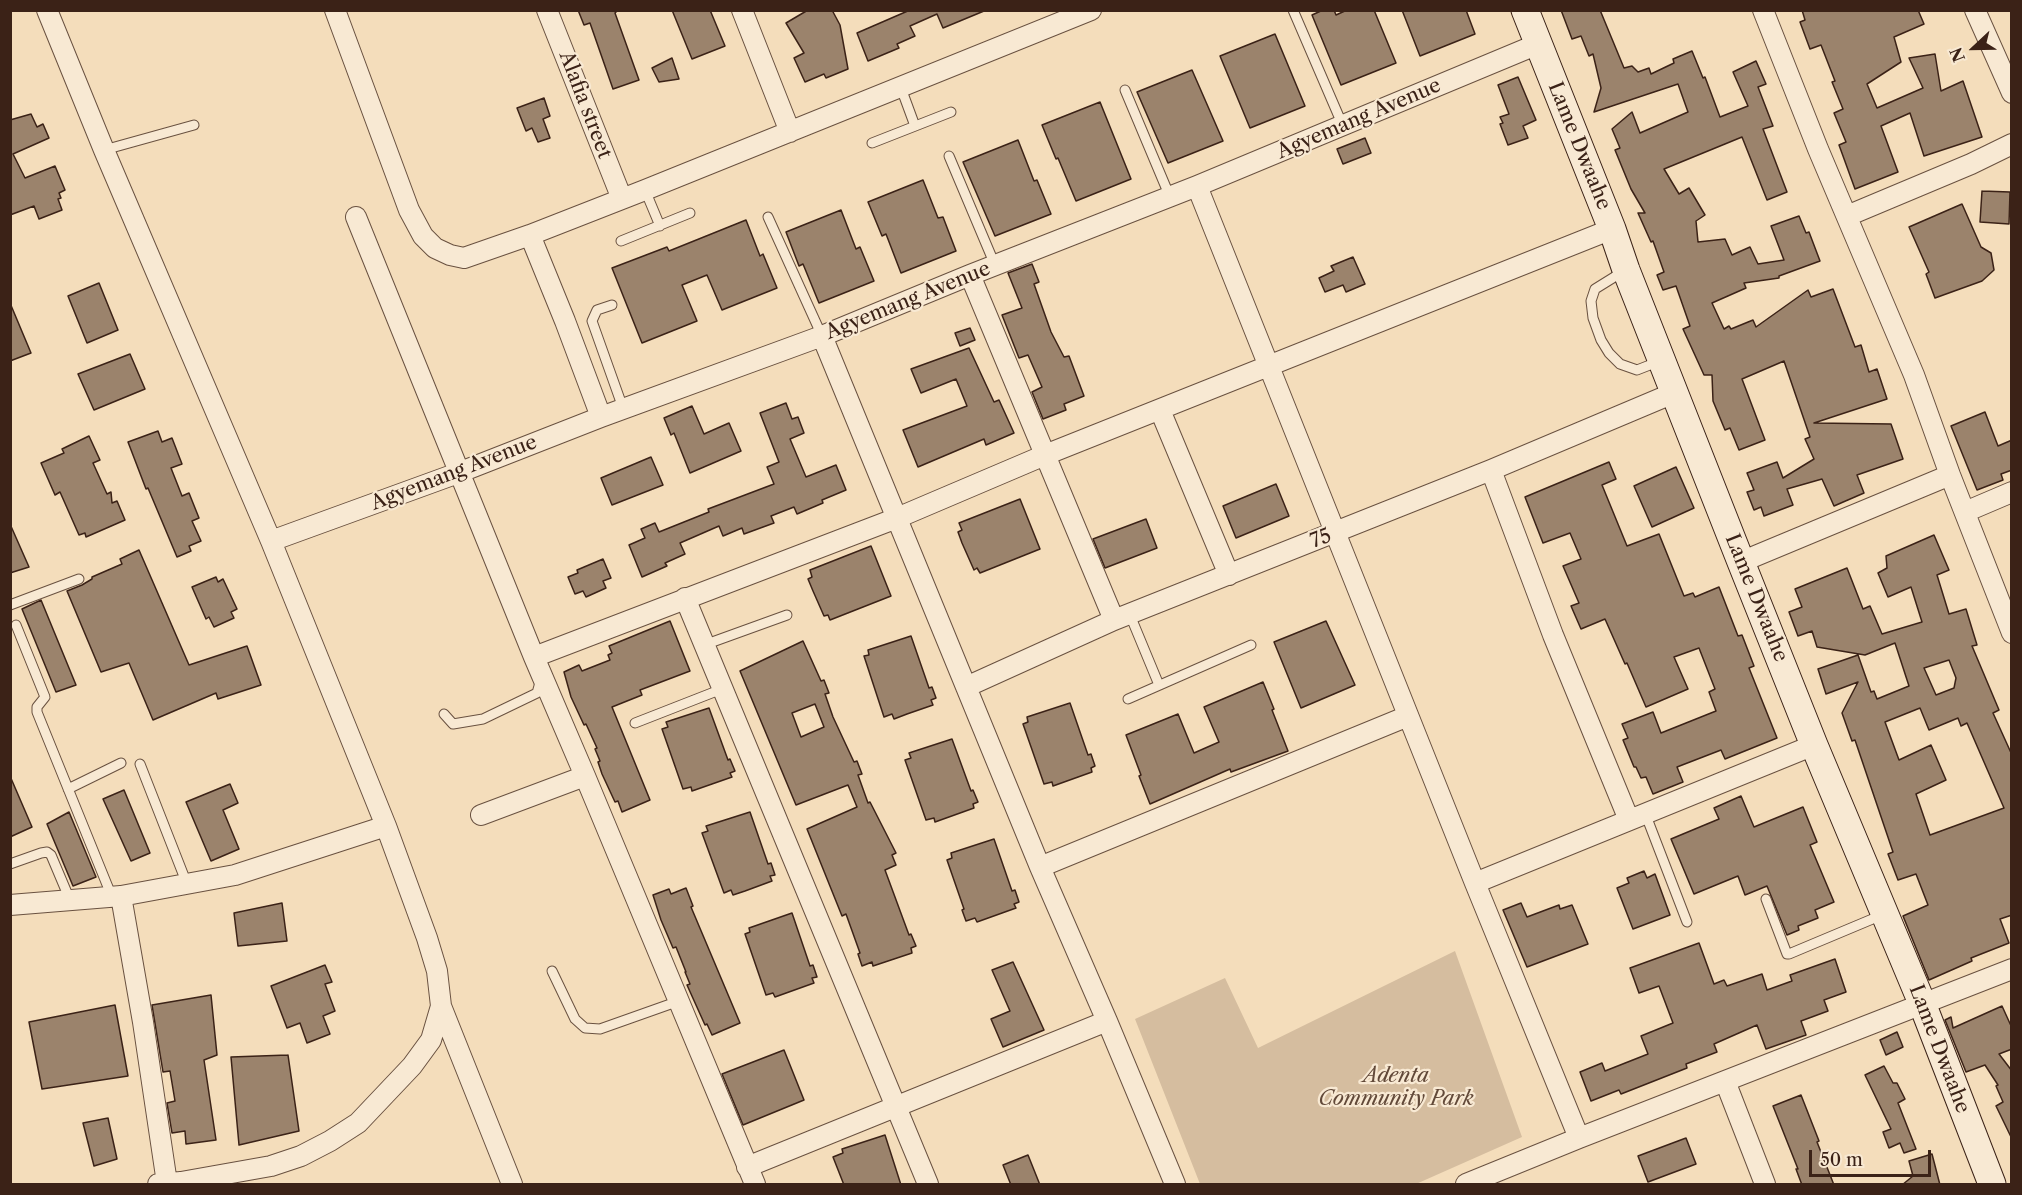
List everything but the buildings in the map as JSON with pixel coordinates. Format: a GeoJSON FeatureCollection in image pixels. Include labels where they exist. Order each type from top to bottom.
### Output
{"type":"FeatureCollection","features":[{"type":"Feature","properties":{"kind":"street"},"geometry":{"type":"LineString","coordinates":[[47,10],[104,150],[271,541],[386,826],[437,971],[441,1006],[512,1185]]}},
{"type":"Feature","properties":{"kind":"street"},"geometry":{"type":"LineString","coordinates":[[335,10],[409,210],[423,236],[435,248],[464,258],[645,190],[1091,10]]}},
{"type":"Feature","properties":{"kind":"street","name":"Alafia street"},"geometry":{"type":"LineString","coordinates":[[547,10],[622,199]]}},
{"type":"Feature","properties":{"kind":"street"},"geometry":{"type":"LineString","coordinates":[[742,10],[790,132]]}},
{"type":"Feature","properties":{"kind":"street","name":"Lame Dwaahe"},"geometry":{"type":"LineString","coordinates":[[1525,10],[1741,562],[1814,745],[1922,1003],[1992,1185]]}},
{"type":"Feature","properties":{"kind":"street"},"geometry":{"type":"LineString","coordinates":[[1763,10],[1914,375],[1950,475],[2012,633]]}},
{"type":"Feature","properties":{"kind":"street"},"geometry":{"type":"LineString","coordinates":[[1975,10],[2012,93]]}},
{"type":"Feature","properties":{"kind":"street","name":"Agyemang Avenue"},"geometry":{"type":"LineString","coordinates":[[271,541],[623,408],[822,336],[1197,186],[1538,44]]}},
{"type":"Feature","properties":{"kind":"street"},"geometry":{"type":"LineString","coordinates":[[1847,216],[1971,164],[2012,144]]}},
{"type":"Feature","properties":{"kind":"street"},"geometry":{"type":"LineString","coordinates":[[1197,186],[1579,1138]]}},
{"type":"Feature","properties":{"kind":"street"},"geometry":{"type":"LineString","coordinates":[[356,217],[534,657],[751,1176],[897,1107],[1107,1021]]}},
{"type":"Feature","properties":{"kind":"street"},"geometry":{"type":"LineString","coordinates":[[534,657],[897,518],[1045,455],[1612,229]]}},
{"type":"Feature","properties":{"kind":"street"},"geometry":{"type":"LineString","coordinates":[[530,235],[601,417]]}},
{"type":"Feature","properties":{"kind":"street"},"geometry":{"type":"LineString","coordinates":[[970,275],[1045,455],[1122,617]]}},
{"type":"Feature","properties":{"kind":"street"},"geometry":{"type":"LineString","coordinates":[[822,336],[1040,867],[1175,1185]]}},
{"type":"Feature","properties":{"kind":"street","name":"75"},"geometry":{"type":"LineString","coordinates":[[966,687],[1122,617],[1491,470],[1676,392]]}},
{"type":"Feature","properties":{"kind":"street"},"geometry":{"type":"LineString","coordinates":[[1160,410],[1229,575]]}},
{"type":"Feature","properties":{"kind":"street"},"geometry":{"type":"LineString","coordinates":[[1491,470],[1553,634],[1637,817]]}},
{"type":"Feature","properties":{"kind":"street"},"geometry":{"type":"LineString","coordinates":[[1741,562],[1950,475]]}},
{"type":"Feature","properties":{"kind":"street"},"geometry":{"type":"LineString","coordinates":[[1965,512],[2012,492]]}},
{"type":"Feature","properties":{"kind":"street"},"geometry":{"type":"LineString","coordinates":[[685,598],[928,1185]]}},
{"type":"Feature","properties":{"kind":"street"},"geometry":{"type":"LineString","coordinates":[[1040,867],[1408,716]]}},
{"type":"Feature","properties":{"kind":"street"},"geometry":{"type":"LineString","coordinates":[[1475,883],[1814,745]]}},
{"type":"Feature","properties":{"kind":"street"},"geometry":{"type":"LineString","coordinates":[[481,814],[585,776]]}},
{"type":"Feature","properties":{"kind":"street"},"geometry":{"type":"LineString","coordinates":[[10,905],[117,897],[235,875],[386,826]]}},
{"type":"Feature","properties":{"kind":"street"},"geometry":{"type":"LineString","coordinates":[[117,897],[144,1022],[172,1184],[271,1166],[301,1156],[358,1123],[412,1066],[431,1040],[441,1006]]}},
{"type":"Feature","properties":{"kind":"street"},"geometry":{"type":"LineString","coordinates":[[1467,1185],[1579,1138],[2012,969]]}},
{"type":"Feature","properties":{"kind":"street"},"geometry":{"type":"LineString","coordinates":[[1725,1081],[1766,1185]]}},
{"type":"Feature","properties":{"kind":"lane"},"geometry":{"type":"LineString","coordinates":[[1293,10],[1343,126]]}},
{"type":"Feature","properties":{"kind":"lane"},"geometry":{"type":"LineString","coordinates":[[901,88],[915,126]]}},
{"type":"Feature","properties":{"kind":"lane"},"geometry":{"type":"LineString","coordinates":[[1125,90],[1170,197]]}},
{"type":"Feature","properties":{"kind":"lane"},"geometry":{"type":"LineString","coordinates":[[872,143],[951,112]]}},
{"type":"Feature","properties":{"kind":"lane"},"geometry":{"type":"LineString","coordinates":[[104,150],[194,125]]}},
{"type":"Feature","properties":{"kind":"lane"},"geometry":{"type":"LineString","coordinates":[[949,156],[995,266]]}},
{"type":"Feature","properties":{"kind":"lane"},"geometry":{"type":"LineString","coordinates":[[645,190],[660,226]]}},
{"type":"Feature","properties":{"kind":"lane"},"geometry":{"type":"LineString","coordinates":[[621,241],[690,213]]}},
{"type":"Feature","properties":{"kind":"lane"},"geometry":{"type":"LineString","coordinates":[[768,217],[822,336]]}},
{"type":"Feature","properties":{"kind":"lane"},"geometry":{"type":"LineString","coordinates":[[1626,270],[1595,289],[1591,301],[1593,318],[1601,340],[1620,364],[1637,370],[1663,360]]}},
{"type":"Feature","properties":{"kind":"lane"},"geometry":{"type":"LineString","coordinates":[[612,305],[597,310],[592,321],[623,408]]}},
{"type":"Feature","properties":{"kind":"lane"},"geometry":{"type":"LineString","coordinates":[[10,605],[79,579]]}},
{"type":"Feature","properties":{"kind":"lane"},"geometry":{"type":"LineString","coordinates":[[704,645],[788,615]]}},
{"type":"Feature","properties":{"kind":"lane"},"geometry":{"type":"LineString","coordinates":[[1122,617],[1159,685]]}},
{"type":"Feature","properties":{"kind":"lane"},"geometry":{"type":"LineString","coordinates":[[16,625],[45,697],[37,707],[37,712],[68,789],[117,897]]}},
{"type":"Feature","properties":{"kind":"lane"},"geometry":{"type":"LineString","coordinates":[[1128,699],[1251,645]]}},
{"type":"Feature","properties":{"kind":"lane"},"geometry":{"type":"LineString","coordinates":[[444,714],[453,724],[483,719],[537,693],[542,676]]}},
{"type":"Feature","properties":{"kind":"lane"},"geometry":{"type":"LineString","coordinates":[[634,723],[722,689]]}},
{"type":"Feature","properties":{"kind":"lane"},"geometry":{"type":"LineString","coordinates":[[68,789],[121,763]]}},
{"type":"Feature","properties":{"kind":"lane"},"geometry":{"type":"LineString","coordinates":[[140,764],[187,885]]}},
{"type":"Feature","properties":{"kind":"lane"},"geometry":{"type":"LineString","coordinates":[[1637,817],[1687,922]]}},
{"type":"Feature","properties":{"kind":"lane"},"geometry":{"type":"LineString","coordinates":[[10,864],[47,852],[51,855],[70,900]]}},
{"type":"Feature","properties":{"kind":"lane"},"geometry":{"type":"LineString","coordinates":[[1766,899],[1787,954],[1885,914]]}},
{"type":"Feature","properties":{"kind":"lane"},"geometry":{"type":"LineString","coordinates":[[552,971],[574,1019],[585,1028],[600,1029],[679,1001]]}},
{"type":"Feature","properties":{"kind":"green space","name":"Adenta Community Park"},"geometry":{"type":"Polygon","coordinates":[[[1455,951],[1522,1137],[1416,1184],[1200,1184],[1135,1019],[1225,978],[1258,1048],[1455,951]]]}}]}
